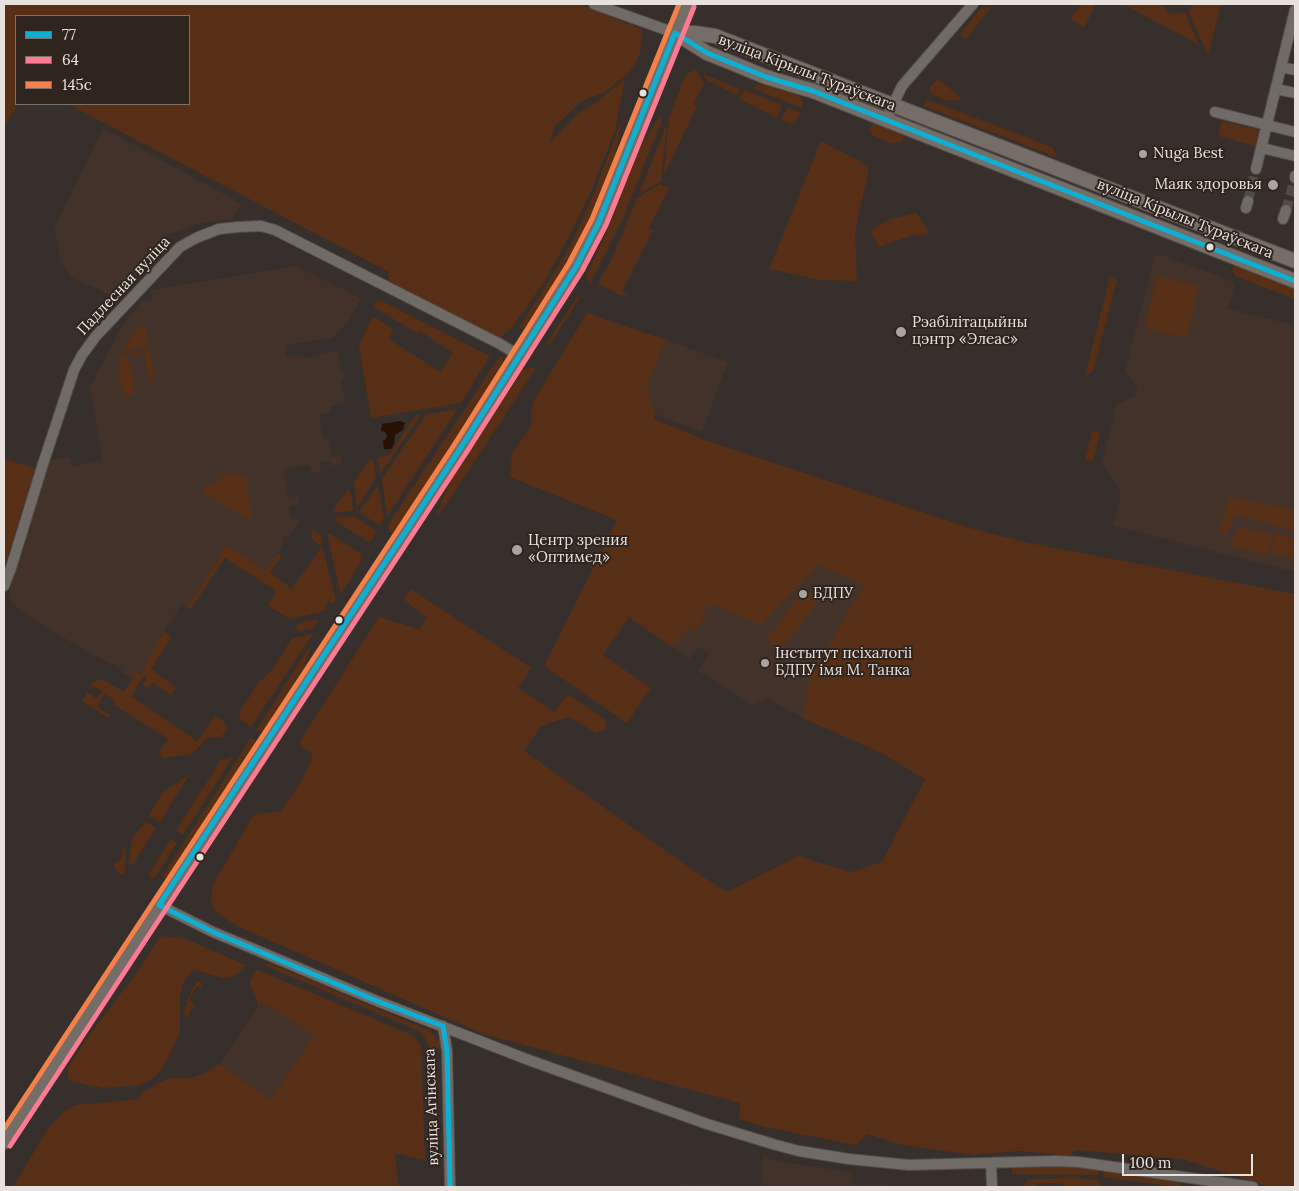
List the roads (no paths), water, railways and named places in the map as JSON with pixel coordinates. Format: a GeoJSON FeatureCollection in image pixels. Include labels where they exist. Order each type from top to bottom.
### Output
{"type":"FeatureCollection","features":[{"type":"Feature","properties":{"kind":"main road"},"geometry":{"type":"LineString","coordinates":[[4,1142],[565,286],[588,246],[687,4]]}},
{"type":"Feature","properties":{"kind":"main road","name":"вуліца Кірылы Тураўскага"},"geometry":{"type":"LineString","coordinates":[[675,33],[715,36],[1295,261]]}},
{"type":"Feature","properties":{"kind":"main road","name":"вуліца Кірылы Тураўскага"},"geometry":{"type":"LineString","coordinates":[[675,33],[707,53],[766,77],[808,89],[1295,280]]}},
{"type":"Feature","properties":{"kind":"street"},"geometry":{"type":"LineString","coordinates":[[594,4],[675,33]]}},
{"type":"Feature","properties":{"kind":"street"},"geometry":{"type":"LineString","coordinates":[[886,120],[902,86],[973,4]]}},
{"type":"Feature","properties":{"kind":"street"},"geometry":{"type":"LineString","coordinates":[[1256,169],[1281,67],[1293,30],[1295,10]]}},
{"type":"Feature","properties":{"kind":"street"},"geometry":{"type":"LineString","coordinates":[[1281,67],[1295,70]]}},
{"type":"Feature","properties":{"kind":"street"},"geometry":{"type":"LineString","coordinates":[[1276,89],[1295,93]]}},
{"type":"Feature","properties":{"kind":"street"},"geometry":{"type":"LineString","coordinates":[[1215,112],[1295,132]]}},
{"type":"Feature","properties":{"kind":"street"},"geometry":{"type":"LineString","coordinates":[[1262,148],[1295,156]]}},
{"type":"Feature","properties":{"kind":"street","name":"Падлесная вуліца"},"geometry":{"type":"LineString","coordinates":[[4,586],[74,370],[82,355],[96,336],[180,247],[196,238],[219,230],[238,227],[261,226],[275,230],[500,344],[520,356]]}},
{"type":"Feature","properties":{"kind":"street"},"geometry":{"type":"LineString","coordinates":[[159,905],[237,942],[377,1001],[526,1059],[647,1104],[784,1147],[875,1162],[909,1165],[1079,1162],[1197,1184],[1253,1187]]}},
{"type":"Feature","properties":{"kind":"street","name":"вуліца Агінскага"},"geometry":{"type":"LineString","coordinates":[[443,1026],[447,1051],[450,1187]]}},
{"type":"Feature","properties":{"kind":"street"},"geometry":{"type":"LineString","coordinates":[[991,1164],[992,1187]]}},
{"type":"Feature","properties":{"kind":"tunnel"},"geometry":{"type":"LineString","coordinates":[[1248,201],[1256,169]]}},
{"type":"Feature","properties":{"kind":"tunnel"},"geometry":{"type":"LineString","coordinates":[[1286,210],[1295,178]]}},
{"type":"Feature","properties":{"kind":"place","name":"Nuga Best"},"geometry":{"type":"Point","coordinates":[1143,154]}},
{"type":"Feature","properties":{"kind":"place","name":"Маяк здоровья"},"geometry":{"type":"Point","coordinates":[1273,185]}},
{"type":"Feature","properties":{"kind":"place","name":"Рэабілітацыйны цэнтр «Элеас»"},"geometry":{"type":"Point","coordinates":[901,332]}},
{"type":"Feature","properties":{"kind":"place","name":"Центр зрения «Оптимед»"},"geometry":{"type":"Point","coordinates":[517,550]}},
{"type":"Feature","properties":{"kind":"place","name":"БДПУ"},"geometry":{"type":"Point","coordinates":[803,594]}},
{"type":"Feature","properties":{"kind":"place","name":"Інстытут псіхалогіі БДПУ імя М. Танка"},"geometry":{"type":"Point","coordinates":[765,663]}}]}
